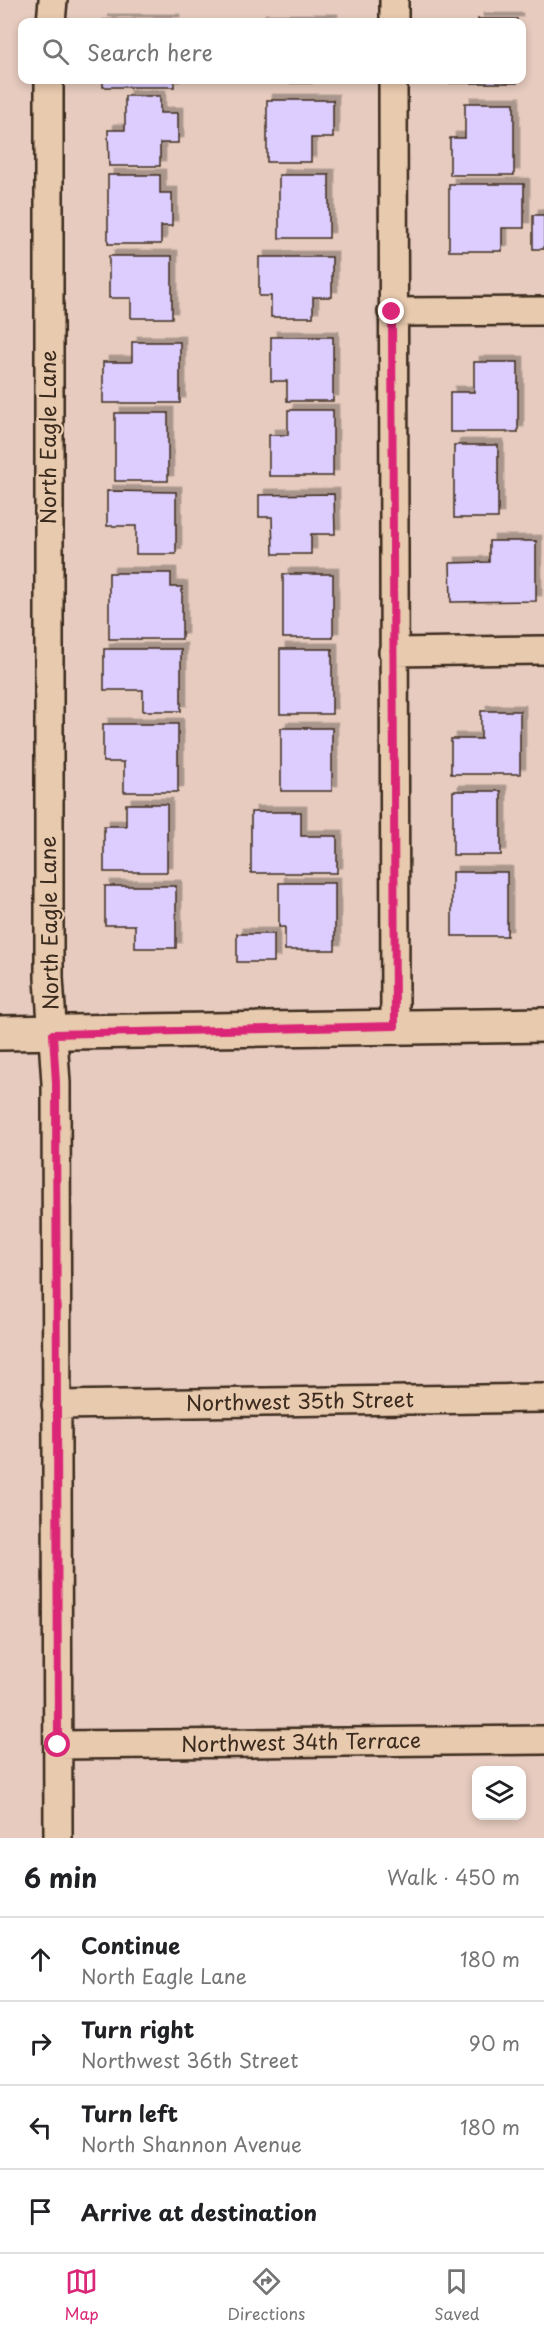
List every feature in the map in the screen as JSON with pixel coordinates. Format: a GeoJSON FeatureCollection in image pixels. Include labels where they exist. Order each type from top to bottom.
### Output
{"type":"FeatureCollection","features":[{"type":"Feature","properties":{"kind":"street"},"geometry":{"type":"LineString","coordinates":[[51,18],[53,0]]}},
{"type":"Feature","properties":{"kind":"street"},"geometry":{"type":"LineString","coordinates":[[394,0],[394,18]]}},
{"type":"Feature","properties":{"kind":"street","name":"North Eagle Lane"},"geometry":{"type":"LineString","coordinates":[[49,84],[49,978],[56,1083],[58,1838]]}},
{"type":"Feature","properties":{"kind":"street"},"geometry":{"type":"LineString","coordinates":[[393,84],[395,1026]]}},
{"type":"Feature","properties":{"kind":"street"},"geometry":{"type":"LineString","coordinates":[[392,312],[544,310]]}},
{"type":"Feature","properties":{"kind":"street"},"geometry":{"type":"LineString","coordinates":[[393,652],[544,650]]}},
{"type":"Feature","properties":{"kind":"street"},"geometry":{"type":"LineString","coordinates":[[0,1033],[544,1025]]}},
{"type":"Feature","properties":{"kind":"street","name":"Northwest 35th Street"},"geometry":{"type":"LineString","coordinates":[[56,1405],[544,1398]]}},
{"type":"Feature","properties":{"kind":"street","name":"Northwest 34th Terrace"},"geometry":{"type":"LineString","coordinates":[[58,1745],[544,1740]]}},
{"type":"Feature","properties":{"kind":"building"},"geometry":{"type":"Polygon","coordinates":[[[103,84],[174,84],[174,87],[103,87],[103,84]]]}},
{"type":"Feature","properties":{"kind":"building"},"geometry":{"type":"Polygon","coordinates":[[[125,96],[160,96],[160,113],[178,113],[178,143],[160,143],[160,166],[109,166],[108,130],[125,130],[125,96]]]}},
{"type":"Feature","properties":{"kind":"building"},"geometry":{"type":"Polygon","coordinates":[[[267,100],[333,100],[333,138],[311,138],[311,162],[267,162],[267,100]]]}},
{"type":"Feature","properties":{"kind":"building"},"geometry":{"type":"Polygon","coordinates":[[[465,103],[514,103],[514,175],[450,175],[450,138],[465,138],[465,103]]]}},
{"type":"Feature","properties":{"kind":"building"},"geometry":{"type":"Polygon","coordinates":[[[108,175],[160,175],[160,193],[172,193],[172,226],[161,226],[161,244],[108,244],[108,175]]]}},
{"type":"Feature","properties":{"kind":"building"},"geometry":{"type":"Polygon","coordinates":[[[279,175],[329,175],[329,238],[279,238],[279,175]]]}},
{"type":"Feature","properties":{"kind":"building"},"geometry":{"type":"Polygon","coordinates":[[[449,184],[524,184],[524,228],[502,228],[502,251],[449,251],[449,184]]]}},
{"type":"Feature","properties":{"kind":"building"},"geometry":{"type":"Polygon","coordinates":[[[533,215],[544,215],[544,249],[533,249],[533,215]]]}},
{"type":"Feature","properties":{"kind":"building"},"geometry":{"type":"Polygon","coordinates":[[[109,256],[172,256],[172,318],[131,318],[131,298],[109,298],[109,256]]]}},
{"type":"Feature","properties":{"kind":"building"},"geometry":{"type":"Polygon","coordinates":[[[259,257],[332,257],[332,297],[313,297],[313,317],[271,317],[271,296],[259,296],[259,257]]]}},
{"type":"Feature","properties":{"kind":"building"},"geometry":{"type":"Polygon","coordinates":[[[271,337],[333,337],[333,401],[287,401],[287,381],[271,381],[271,337]]]}},
{"type":"Feature","properties":{"kind":"building"},"geometry":{"type":"Polygon","coordinates":[[[132,342],[180,342],[180,403],[103,403],[103,362],[132,362],[132,342]]]}},
{"type":"Feature","properties":{"kind":"building"},"geometry":{"type":"Polygon","coordinates":[[[474,362],[518,362],[518,432],[450,432],[450,392],[474,392],[474,362]]]}},
{"type":"Feature","properties":{"kind":"building"},"geometry":{"type":"Polygon","coordinates":[[[288,410],[333,410],[333,476],[269,476],[269,435],[288,435],[288,410]]]}},
{"type":"Feature","properties":{"kind":"building"},"geometry":{"type":"Polygon","coordinates":[[[115,413],[168,413],[168,481],[115,481],[115,413]]]}},
{"type":"Feature","properties":{"kind":"building"},"geometry":{"type":"Polygon","coordinates":[[[454,445],[498,445],[498,518],[454,518],[454,445]]]}},
{"type":"Feature","properties":{"kind":"building"},"geometry":{"type":"Polygon","coordinates":[[[107,491],[176,492],[176,554],[136,554],[136,526],[107,526],[107,491]]]}},
{"type":"Feature","properties":{"kind":"building"},"geometry":{"type":"Polygon","coordinates":[[[334,494],[335,534],[311,534],[311,554],[273,554],[272,517],[259,517],[259,495],[334,494]]]}},
{"type":"Feature","properties":{"kind":"building"},"geometry":{"type":"Polygon","coordinates":[[[489,541],[536,541],[536,601],[451,602],[450,563],[489,562],[489,541]]]}},
{"type":"Feature","properties":{"kind":"building"},"geometry":{"type":"Polygon","coordinates":[[[109,573],[171,573],[171,587],[182,587],[182,639],[109,639],[109,573]]]}},
{"type":"Feature","properties":{"kind":"building"},"geometry":{"type":"Polygon","coordinates":[[[283,574],[333,574],[333,638],[283,638],[283,574]]]}},
{"type":"Feature","properties":{"kind":"building"},"geometry":{"type":"Polygon","coordinates":[[[104,649],[181,649],[181,711],[143,711],[143,690],[104,690],[104,649]]]}},
{"type":"Feature","properties":{"kind":"building"},"geometry":{"type":"Polygon","coordinates":[[[280,649],[332,649],[332,714],[280,714],[280,649]]]}},
{"type":"Feature","properties":{"kind":"building"},"geometry":{"type":"Polygon","coordinates":[[[481,711],[520,711],[520,774],[451,774],[451,739],[481,739],[481,711]]]}},
{"type":"Feature","properties":{"kind":"building"},"geometry":{"type":"Polygon","coordinates":[[[103,724],[178,724],[178,792],[124,792],[124,762],[103,762],[103,724]]]}},
{"type":"Feature","properties":{"kind":"building"},"geometry":{"type":"Polygon","coordinates":[[[281,728],[332,728],[332,791],[281,791],[281,728]]]}},
{"type":"Feature","properties":{"kind":"building"},"geometry":{"type":"Polygon","coordinates":[[[453,791],[501,791],[501,855],[453,855],[453,791]]]}},
{"type":"Feature","properties":{"kind":"building"},"geometry":{"type":"Polygon","coordinates":[[[126,804],[167,804],[167,872],[104,872],[104,826],[126,826],[126,804]]]}},
{"type":"Feature","properties":{"kind":"building"},"geometry":{"type":"Polygon","coordinates":[[[251,812],[301,812],[301,836],[337,836],[337,873],[251,873],[251,812]]]}},
{"type":"Feature","properties":{"kind":"building"},"geometry":{"type":"Polygon","coordinates":[[[452,872],[507,872],[507,936],[452,936],[452,872]]]}},
{"type":"Feature","properties":{"kind":"building"},"geometry":{"type":"Polygon","coordinates":[[[279,883],[335,883],[335,950],[285,950],[285,927],[279,927],[279,883]]]}},
{"type":"Feature","properties":{"kind":"building"},"geometry":{"type":"Polygon","coordinates":[[[105,886],[176,886],[176,948],[135,948],[135,925],[105,925],[105,886]]]}},
{"type":"Feature","properties":{"kind":"building"},"geometry":{"type":"Polygon","coordinates":[[[237,934],[274,934],[274,962],[237,962],[237,934]]]}},
{"type":"Feature","properties":{"kind":"route"},"geometry":{"type":"LineString","coordinates":[[58,1745],[56,1083],[53,1034],[395,1026],[392,312]]}}]}
